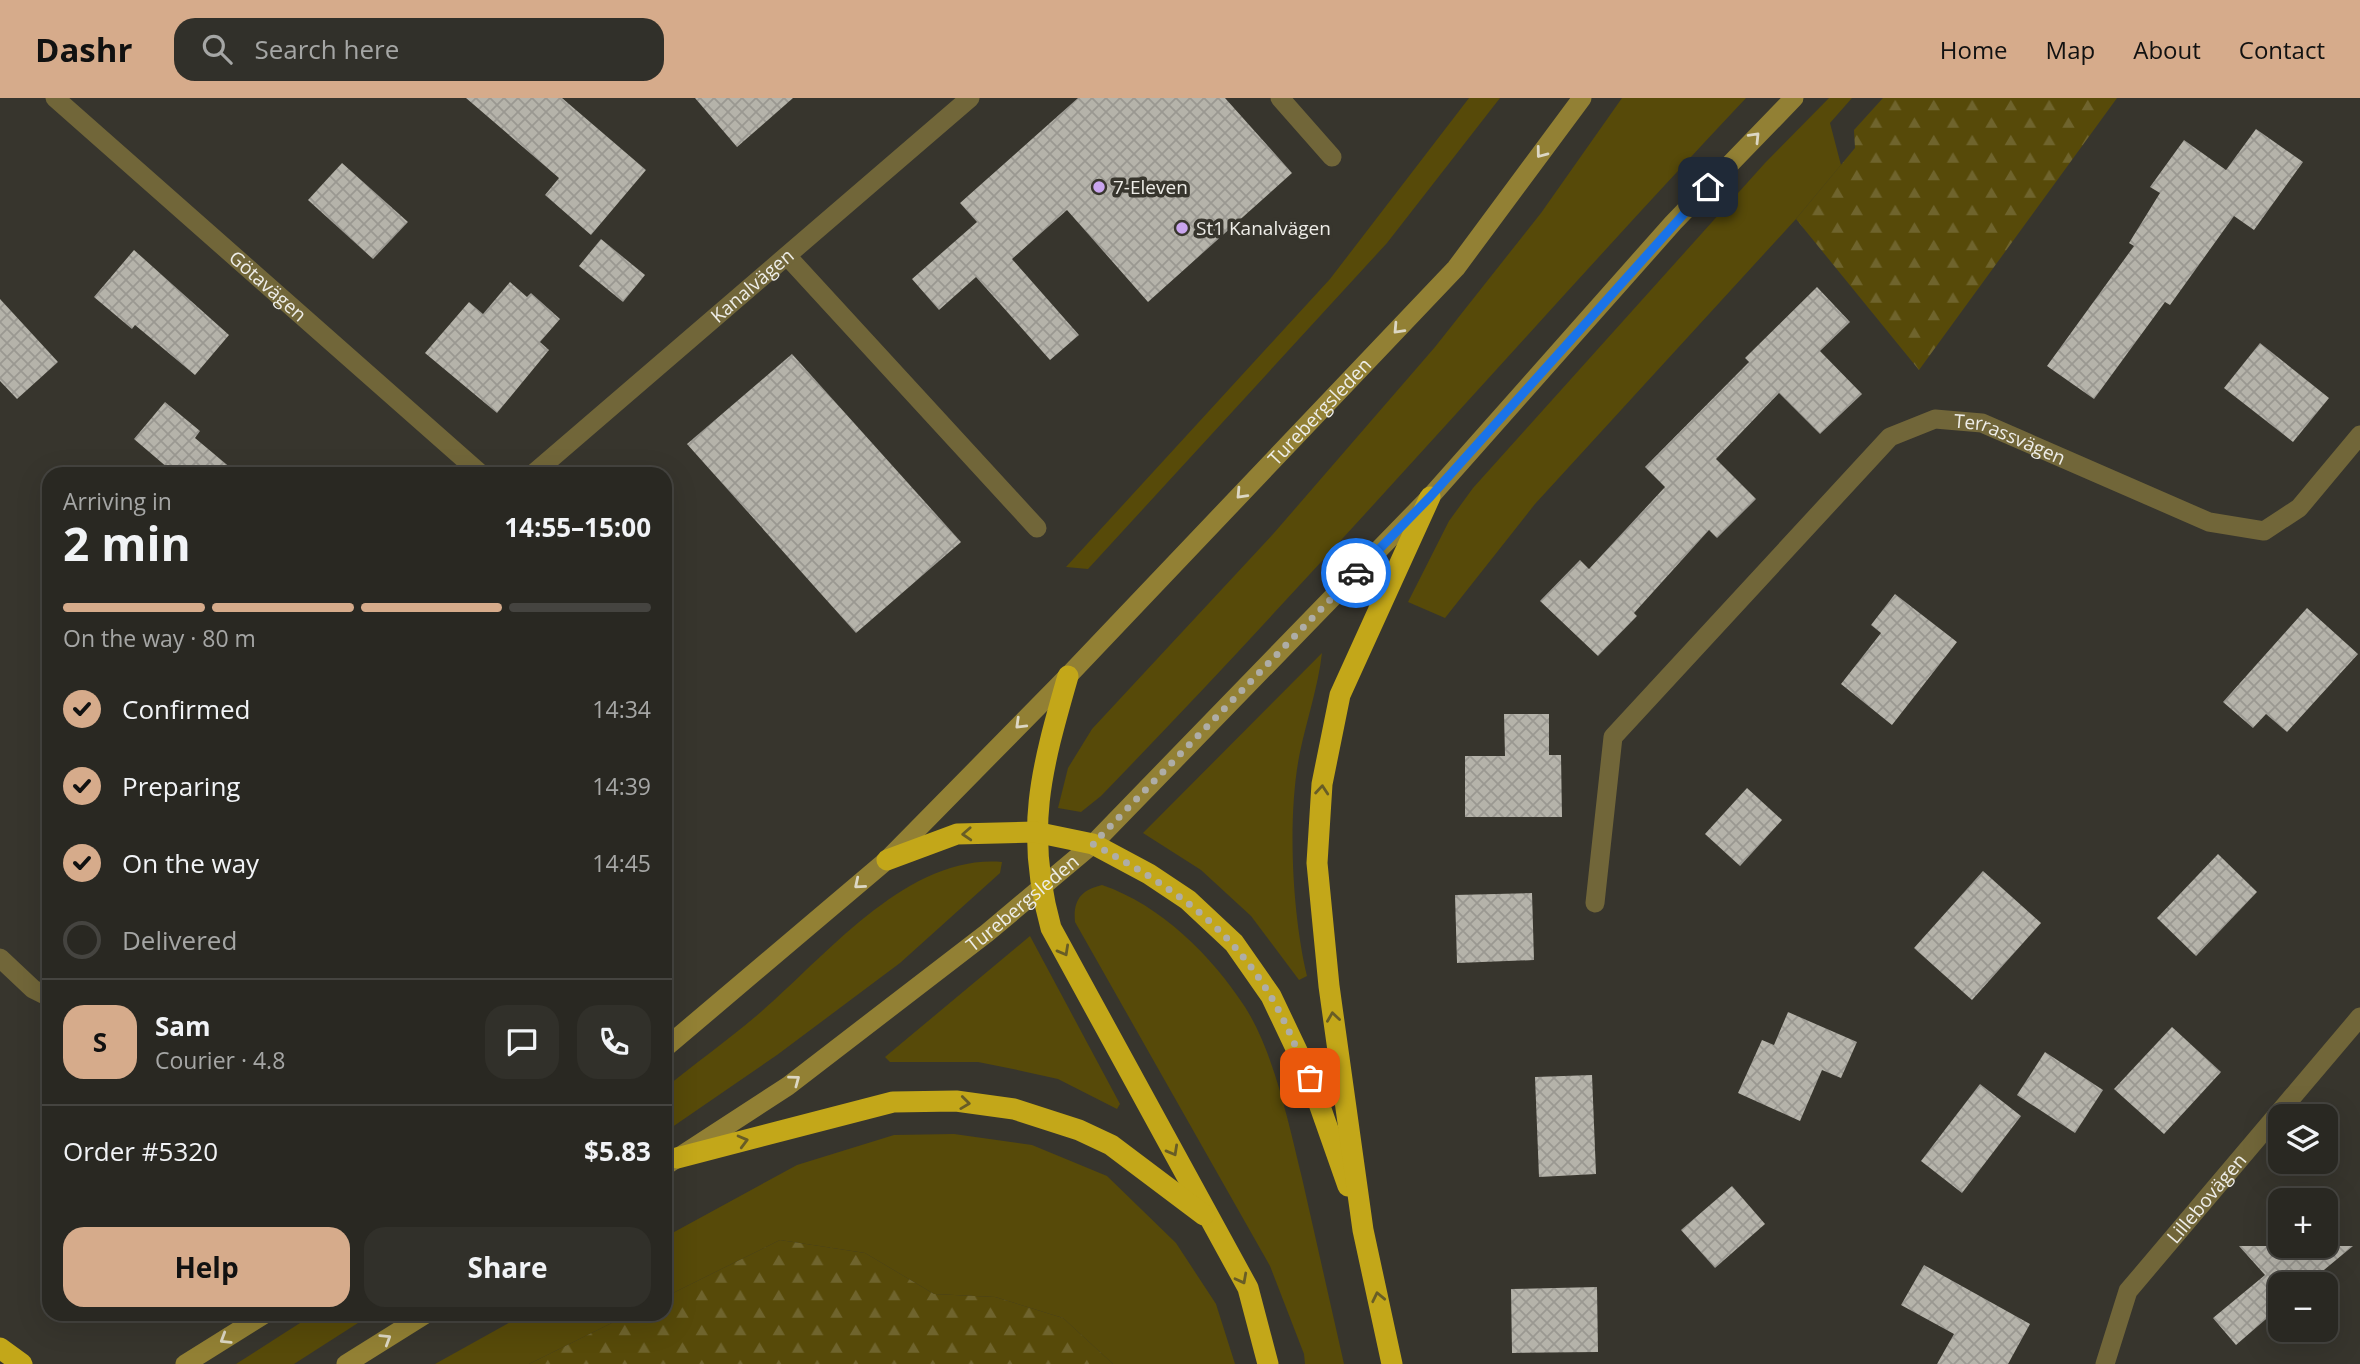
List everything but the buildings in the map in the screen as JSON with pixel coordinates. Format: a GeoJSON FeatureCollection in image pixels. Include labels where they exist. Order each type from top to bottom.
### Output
{"type":"FeatureCollection","features":[{"type":"Feature","properties":{"kind":"highway"},"geometry":{"type":"LineString","coordinates":[[1392,1364],[1363,1230],[1326,959],[1317,863],[1322,784],[1340,695],[1430,497]]}},
{"type":"Feature","properties":{"kind":"highway"},"geometry":{"type":"LineString","coordinates":[[1068,676],[1045,756],[1035,832],[1040,888],[1051,928],[1248,1288],[1268,1364]]}},
{"type":"Feature","properties":{"kind":"highway"},"geometry":{"type":"LineString","coordinates":[[887,860],[957,834],[1035,832],[1093,844],[1149,874],[1188,900],[1234,943],[1271,996],[1310,1078],[1363,1230]]}},
{"type":"Feature","properties":{"kind":"highway"},"geometry":{"type":"LineString","coordinates":[[672,1162],[893,1102],[956,1101],[1014,1109],[1079,1130],[1111,1145],[1210,1219]]}},
{"type":"Feature","properties":{"kind":"highway"},"geometry":{"type":"LineString","coordinates":[[0,1348],[22,1364]]}},
{"type":"Feature","properties":{"kind":"main road","name":"Turebergsleden"},"geometry":{"type":"LineString","coordinates":[[672,1042],[887,860],[1068,676],[1456,268],[1582,98]]}},
{"type":"Feature","properties":{"kind":"main road","name":"Turebergsleden"},"geometry":{"type":"LineString","coordinates":[[672,1161],[788,1086],[988,933],[1093,844],[1430,497],[1673,223],[1794,98]]}},
{"type":"Feature","properties":{"kind":"main road"},"geometry":{"type":"LineString","coordinates":[[185,1364],[254,1321]]}},
{"type":"Feature","properties":{"kind":"main road"},"geometry":{"type":"LineString","coordinates":[[346,1364],[415,1321]]}},
{"type":"Feature","properties":{"kind":"street","name":"Götavägen"},"geometry":{"type":"LineString","coordinates":[[55,98],[473,467]]}},
{"type":"Feature","properties":{"kind":"street","name":"Kanalvägen"},"geometry":{"type":"LineString","coordinates":[[541,467],[970,98]]}},
{"type":"Feature","properties":{"kind":"street"},"geometry":{"type":"LineString","coordinates":[[1280,98],[1332,157]]}},
{"type":"Feature","properties":{"kind":"street"},"geometry":{"type":"LineString","coordinates":[[788,257],[1037,528]]}},
{"type":"Feature","properties":{"kind":"street","name":"Terrassvägen"},"geometry":{"type":"LineString","coordinates":[[1595,903],[1613,737],[1889,437],[1934,419],[1982,423],[2209,522],[2264,531],[2299,508],[2360,435]]}},
{"type":"Feature","properties":{"kind":"street"},"geometry":{"type":"LineString","coordinates":[[0,958],[33,989],[42,994]]}},
{"type":"Feature","properties":{"kind":"street","name":"Lillebovägen"},"geometry":{"type":"LineString","coordinates":[[2105,1364],[2128,1291],[2360,1017]]}},
{"type":"Feature","properties":{"kind":"green space"},"geometry":{"type":"Polygon","coordinates":[[[1469,98],[1500,98],[1387,243],[1088,569],[1066,567],[1330,279],[1469,98]]]}},
{"type":"Feature","properties":{"kind":"green space"},"geometry":{"type":"Polygon","coordinates":[[[1622,98],[1746,98],[1345,536],[1101,796],[1081,812],[1058,808],[1068,768],[1092,729],[1274,533],[1435,347],[1541,213],[1622,98]]]}},
{"type":"Feature","properties":{"kind":"green space"},"geometry":{"type":"Polygon","coordinates":[[[1829,98],[1852,98],[1830,123],[1841,165],[1796,219],[1535,504],[1445,618],[1408,602],[1449,521],[1473,488],[1765,163],[1829,98]]]}},
{"type":"Feature","properties":{"kind":"green space"},"geometry":{"type":"Polygon","coordinates":[[[1883,98],[2117,98],[1919,370],[1796,219],[1855,148],[1854,130],[1883,98]]]}},
{"type":"Feature","properties":{"kind":"green space"},"geometry":{"type":"Polygon","coordinates":[[[1322,653],[1300,752],[1294,805],[1295,894],[1307,976],[1299,980],[1251,916],[1201,870],[1143,833],[1322,653]]]}},
{"type":"Feature","properties":{"kind":"green space"},"geometry":{"type":"Polygon","coordinates":[[[1002,862],[1000,873],[900,963],[777,1055],[672,1127],[672,1083],[762,1011],[871,912],[934,874],[967,864],[1002,862]]]}},
{"type":"Feature","properties":{"kind":"green space"},"geometry":{"type":"Polygon","coordinates":[[[1102,885],[1145,905],[1183,934],[1217,969],[1255,1025],[1286,1112],[1344,1364],[1305,1364],[1304,1354],[1270,1266],[1075,922],[1075,908],[1080,897],[1102,885]]]}},
{"type":"Feature","properties":{"kind":"green space"},"geometry":{"type":"Polygon","coordinates":[[[1030,936],[1120,1104],[1117,1109],[1058,1079],[978,1062],[890,1062],[885,1057],[1030,936]]]}},
{"type":"Feature","properties":{"kind":"green space"},"geometry":{"type":"Polygon","coordinates":[[[954,1134],[1032,1145],[1107,1176],[1176,1243],[1216,1304],[1235,1364],[1113,1364],[1063,1318],[995,1297],[934,1294],[865,1253],[780,1240],[672,1294],[672,1233],[797,1165],[894,1135],[954,1134]]]}},
{"type":"Feature","properties":{"kind":"green space"},"geometry":{"type":"Polygon","coordinates":[[[780,1240],[865,1253],[934,1294],[995,1297],[1063,1318],[1113,1364],[529,1364],[616,1321],[672,1321],[672,1294],[780,1240]]]}},
{"type":"Feature","properties":{"kind":"green space"},"geometry":{"type":"Polygon","coordinates":[[[303,1321],[361,1321],[294,1364],[236,1364],[303,1321]]]}},
{"type":"Feature","properties":{"kind":"green space"},"geometry":{"type":"Polygon","coordinates":[[[512,1321],[616,1321],[529,1364],[435,1364],[512,1321]]]}},
{"type":"Feature","properties":{"kind":"way so far"},"geometry":{"type":"LineString","coordinates":[[1310,1078],[1271,996],[1234,943],[1188,900],[1149,874],[1093,844],[1356,573]]}},
{"type":"Feature","properties":{"kind":"place","name":"7-Eleven"},"geometry":{"type":"Point","coordinates":[1099,187]}},
{"type":"Feature","properties":{"kind":"place","name":"St1 Kanalvägen"},"geometry":{"type":"Point","coordinates":[1182,228]}},
{"type":"Feature","properties":{"kind":"route"},"geometry":{"type":"LineString","coordinates":[[1356,573],[1430,497],[1708,187]]}}]}
